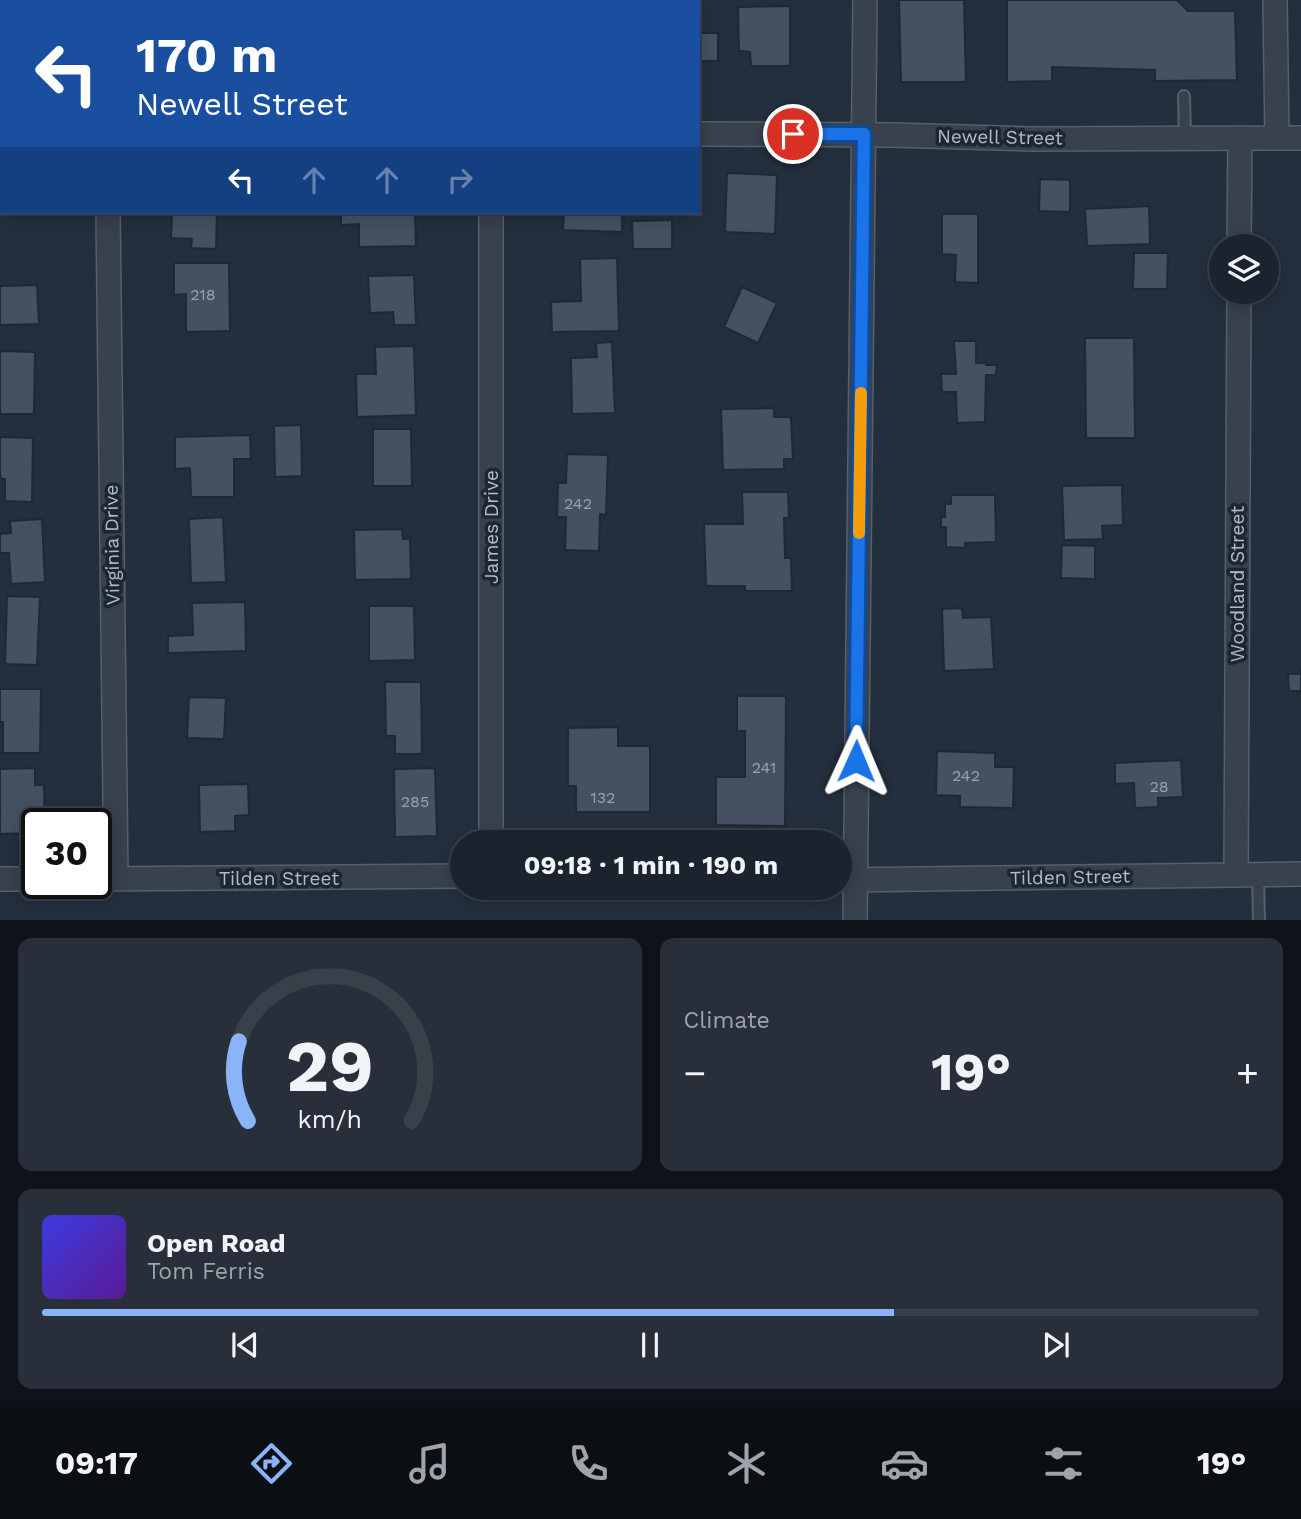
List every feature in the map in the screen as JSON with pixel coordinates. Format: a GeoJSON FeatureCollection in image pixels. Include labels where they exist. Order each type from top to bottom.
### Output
{"type":"FeatureCollection","features":[{"type":"Feature","properties":{"kind":"street"},"geometry":{"type":"LineString","coordinates":[[849,830],[865,0]]}},
{"type":"Feature","properties":{"kind":"street"},"geometry":{"type":"LineString","coordinates":[[1275,0],[1277,138]]}},
{"type":"Feature","properties":{"kind":"street","name":"Newell Street"},"geometry":{"type":"LineString","coordinates":[[700,134],[864,134],[1034,139],[1301,138]]}},
{"type":"Feature","properties":{"kind":"street"},"geometry":{"type":"LineString","coordinates":[[1239,234],[1240,138]]}},
{"type":"Feature","properties":{"kind":"street","name":"Virginia Drive"},"geometry":{"type":"LineString","coordinates":[[106,808],[108,214]]}},
{"type":"Feature","properties":{"kind":"street","name":"James Drive"},"geometry":{"type":"LineString","coordinates":[[491,214],[491,830]]}},
{"type":"Feature","properties":{"kind":"street","name":"Woodland Street"},"geometry":{"type":"LineString","coordinates":[[1239,304],[1247,875]]}},
{"type":"Feature","properties":{"kind":"street","name":"Tilden Street"},"geometry":{"type":"LineString","coordinates":[[852,880],[1301,874]]}},
{"type":"Feature","properties":{"kind":"street","name":"Tilden Street"},"geometry":{"type":"LineString","coordinates":[[112,879],[450,876]]}},
{"type":"Feature","properties":{"kind":"street"},"geometry":{"type":"LineString","coordinates":[[0,879],[21,879]]}},
{"type":"Feature","properties":{"kind":"street"},"geometry":{"type":"LineString","coordinates":[[852,900],[855,920]]}},
{"type":"Feature","properties":{"kind":"lane"},"geometry":{"type":"LineString","coordinates":[[1184,96],[1185,138]]}},
{"type":"Feature","properties":{"kind":"lane"},"geometry":{"type":"LineString","coordinates":[[1247,875],[1259,920]]}},
{"type":"Feature","properties":{"kind":"building"},"geometry":{"type":"Polygon","coordinates":[[[899,0],[964,0],[966,82],[901,82],[899,0]]]}},
{"type":"Feature","properties":{"kind":"building"},"geometry":{"type":"Polygon","coordinates":[[[1007,0],[1177,0],[1188,11],[1235,11],[1237,80],[1155,81],[1155,70],[1052,67],[1052,81],[1007,82],[1007,0]]]}},
{"type":"Feature","properties":{"kind":"building"},"geometry":{"type":"Polygon","coordinates":[[[790,6],[790,66],[751,66],[750,52],[739,51],[738,7],[790,6]]]}},
{"type":"Feature","properties":{"kind":"building"},"geometry":{"type":"Polygon","coordinates":[[[700,33],[718,33],[718,61],[700,61],[700,33]]]}},
{"type":"Feature","properties":{"kind":"building"},"geometry":{"type":"Polygon","coordinates":[[[727,173],[777,175],[775,234],[725,232],[727,173]]]}},
{"type":"Feature","properties":{"kind":"building"},"geometry":{"type":"Polygon","coordinates":[[[1040,179],[1070,180],[1070,212],[1039,211],[1040,179]]]}},
{"type":"Feature","properties":{"kind":"building"},"geometry":{"type":"Polygon","coordinates":[[[1149,206],[1150,244],[1087,246],[1085,209],[1149,206]]]}},
{"type":"Feature","properties":{"kind":"building"},"geometry":{"type":"Polygon","coordinates":[[[172,214],[217,214],[216,249],[191,248],[192,239],[171,238],[172,214]]]}},
{"type":"Feature","properties":{"kind":"building"},"geometry":{"type":"Polygon","coordinates":[[[341,214],[415,214],[416,246],[359,247],[359,224],[341,225],[341,214]]]}},
{"type":"Feature","properties":{"kind":"building"},"geometry":{"type":"Polygon","coordinates":[[[564,214],[622,214],[622,232],[563,230],[564,214]]]}},
{"type":"Feature","properties":{"kind":"building"},"geometry":{"type":"Polygon","coordinates":[[[942,214],[978,214],[978,283],[955,282],[956,255],[942,254],[942,214]]]}},
{"type":"Feature","properties":{"kind":"building"},"geometry":{"type":"Polygon","coordinates":[[[672,220],[672,249],[633,249],[632,221],[672,220]]]}},
{"type":"Feature","properties":{"kind":"building"},"geometry":{"type":"Polygon","coordinates":[[[1134,253],[1168,253],[1167,289],[1133,289],[1134,253]]]}},
{"type":"Feature","properties":{"kind":"building"},"geometry":{"type":"Polygon","coordinates":[[[617,258],[619,331],[552,332],[551,302],[581,301],[580,259],[617,258]]]}},
{"type":"Feature","properties":{"kind":"building"},"geometry":{"type":"Polygon","coordinates":[[[174,263],[229,263],[230,331],[186,332],[186,294],[174,295],[174,263]]]}},
{"type":"Feature","properties":{"kind":"building"},"geometry":{"type":"Polygon","coordinates":[[[414,275],[416,325],[394,325],[393,312],[370,313],[368,276],[414,275]]]}},
{"type":"Feature","properties":{"kind":"building"},"geometry":{"type":"Polygon","coordinates":[[[37,285],[39,324],[0,325],[0,286],[37,285]]]}},
{"type":"Feature","properties":{"kind":"building"},"geometry":{"type":"Polygon","coordinates":[[[742,287],[777,303],[758,343],[724,327],[742,287]]]}},
{"type":"Feature","properties":{"kind":"building"},"geometry":{"type":"Polygon","coordinates":[[[1085,338],[1134,338],[1135,438],[1086,438],[1085,338]]]}},
{"type":"Feature","properties":{"kind":"building"},"geometry":{"type":"Polygon","coordinates":[[[954,341],[976,341],[976,363],[997,365],[996,375],[986,375],[985,422],[957,423],[956,392],[942,392],[941,374],[956,374],[954,341]]]}},
{"type":"Feature","properties":{"kind":"building"},"geometry":{"type":"Polygon","coordinates":[[[612,342],[615,413],[572,414],[571,358],[597,357],[596,343],[612,342]]]}},
{"type":"Feature","properties":{"kind":"building"},"geometry":{"type":"Polygon","coordinates":[[[414,346],[416,415],[357,417],[356,374],[376,374],[375,347],[414,346]]]}},
{"type":"Feature","properties":{"kind":"building"},"geometry":{"type":"Polygon","coordinates":[[[0,351],[35,352],[34,414],[0,414],[0,351]]]}},
{"type":"Feature","properties":{"kind":"building"},"geometry":{"type":"Polygon","coordinates":[[[774,408],[774,417],[791,417],[793,459],[784,459],[784,469],[723,470],[721,409],[774,408]]]}},
{"type":"Feature","properties":{"kind":"building"},"geometry":{"type":"Polygon","coordinates":[[[301,425],[302,476],[275,477],[274,426],[301,425]]]}},
{"type":"Feature","properties":{"kind":"building"},"geometry":{"type":"Polygon","coordinates":[[[373,429],[411,429],[412,486],[373,486],[373,429]]]}},
{"type":"Feature","properties":{"kind":"building"},"geometry":{"type":"Polygon","coordinates":[[[250,435],[251,459],[234,459],[234,497],[191,497],[190,468],[175,469],[175,437],[250,435]]]}},
{"type":"Feature","properties":{"kind":"building"},"geometry":{"type":"Polygon","coordinates":[[[0,437],[33,438],[32,502],[5,501],[5,479],[0,478],[0,437]]]}},
{"type":"Feature","properties":{"kind":"building"},"geometry":{"type":"Polygon","coordinates":[[[567,454],[608,455],[606,515],[600,514],[599,551],[565,550],[566,517],[557,517],[558,483],[566,483],[567,454]]]}},
{"type":"Feature","properties":{"kind":"building"},"geometry":{"type":"Polygon","coordinates":[[[1122,485],[1123,525],[1102,526],[1103,539],[1064,540],[1062,486],[1122,485]]]}},
{"type":"Feature","properties":{"kind":"building"},"geometry":{"type":"Polygon","coordinates":[[[742,492],[788,492],[789,518],[784,518],[785,558],[791,558],[792,591],[745,591],[745,586],[706,586],[704,524],[743,524],[742,492]]]}},
{"type":"Feature","properties":{"kind":"building"},"geometry":{"type":"Polygon","coordinates":[[[951,495],[995,495],[996,542],[965,543],[965,548],[946,547],[946,527],[941,527],[941,517],[945,517],[945,504],[951,504],[951,495]]]}},
{"type":"Feature","properties":{"kind":"building"},"geometry":{"type":"Polygon","coordinates":[[[223,517],[226,582],[191,583],[189,519],[223,517]]]}},
{"type":"Feature","properties":{"kind":"building"},"geometry":{"type":"Polygon","coordinates":[[[42,519],[45,582],[11,584],[9,553],[0,553],[0,534],[11,533],[10,521],[42,519]]]}},
{"type":"Feature","properties":{"kind":"building"},"geometry":{"type":"Polygon","coordinates":[[[402,529],[403,539],[410,538],[411,579],[355,580],[354,530],[402,529]]]}},
{"type":"Feature","properties":{"kind":"building"},"geometry":{"type":"Polygon","coordinates":[[[1062,545],[1095,546],[1095,579],[1061,578],[1062,545]]]}},
{"type":"Feature","properties":{"kind":"building"},"geometry":{"type":"Polygon","coordinates":[[[7,596],[40,597],[37,665],[5,664],[7,596]]]}},
{"type":"Feature","properties":{"kind":"building"},"geometry":{"type":"Polygon","coordinates":[[[245,602],[246,651],[168,653],[168,636],[193,635],[192,603],[245,602]]]}},
{"type":"Feature","properties":{"kind":"building"},"geometry":{"type":"Polygon","coordinates":[[[369,606],[414,606],[415,660],[369,661],[369,606]]]}},
{"type":"Feature","properties":{"kind":"building"},"geometry":{"type":"Polygon","coordinates":[[[962,608],[963,618],[991,617],[994,669],[944,671],[942,609],[962,608]]]}},
{"type":"Feature","properties":{"kind":"building"},"geometry":{"type":"Polygon","coordinates":[[[1288,674],[1301,674],[1301,697],[1300,691],[1289,691],[1288,674]]]}},
{"type":"Feature","properties":{"kind":"building"},"geometry":{"type":"Polygon","coordinates":[[[385,682],[421,682],[422,754],[395,754],[395,736],[386,736],[385,682]]]}},
{"type":"Feature","properties":{"kind":"building"},"geometry":{"type":"Polygon","coordinates":[[[0,689],[41,689],[40,753],[3,753],[0,689]]]}},
{"type":"Feature","properties":{"kind":"building"},"geometry":{"type":"Polygon","coordinates":[[[737,696],[786,696],[785,826],[716,825],[716,777],[745,777],[745,731],[737,731],[737,696]]]}},
{"type":"Feature","properties":{"kind":"building"},"geometry":{"type":"Polygon","coordinates":[[[189,697],[226,698],[224,739],[187,738],[189,697]]]}},
{"type":"Feature","properties":{"kind":"building"},"geometry":{"type":"Polygon","coordinates":[[[618,727],[618,746],[650,746],[650,812],[576,812],[576,786],[568,786],[568,728],[618,727]]]}},
{"type":"Feature","properties":{"kind":"building"},"geometry":{"type":"Polygon","coordinates":[[[937,751],[995,753],[995,767],[1014,767],[1013,808],[960,807],[960,796],[936,795],[937,751]]]}},
{"type":"Feature","properties":{"kind":"building"},"geometry":{"type":"Polygon","coordinates":[[[1181,760],[1183,797],[1158,798],[1158,807],[1135,808],[1134,783],[1115,784],[1115,763],[1181,760]]]}},
{"type":"Feature","properties":{"kind":"building"},"geometry":{"type":"Polygon","coordinates":[[[35,768],[35,785],[44,785],[45,808],[21,808],[21,833],[0,834],[0,769],[35,768]]]}},
{"type":"Feature","properties":{"kind":"building"},"geometry":{"type":"Polygon","coordinates":[[[435,768],[437,836],[395,837],[394,769],[435,768]]]}},
{"type":"Feature","properties":{"kind":"building"},"geometry":{"type":"Polygon","coordinates":[[[248,784],[249,815],[235,816],[235,831],[200,832],[199,785],[248,784]]]}},
{"type":"Feature","properties":{"kind":"slow traffic"},"geometry":{"type":"LineString","coordinates":[[859,533],[861,393]]}},
{"type":"Feature","properties":{"kind":"route"},"geometry":{"type":"LineString","coordinates":[[793,134],[864,134],[856,761]]}}]}
